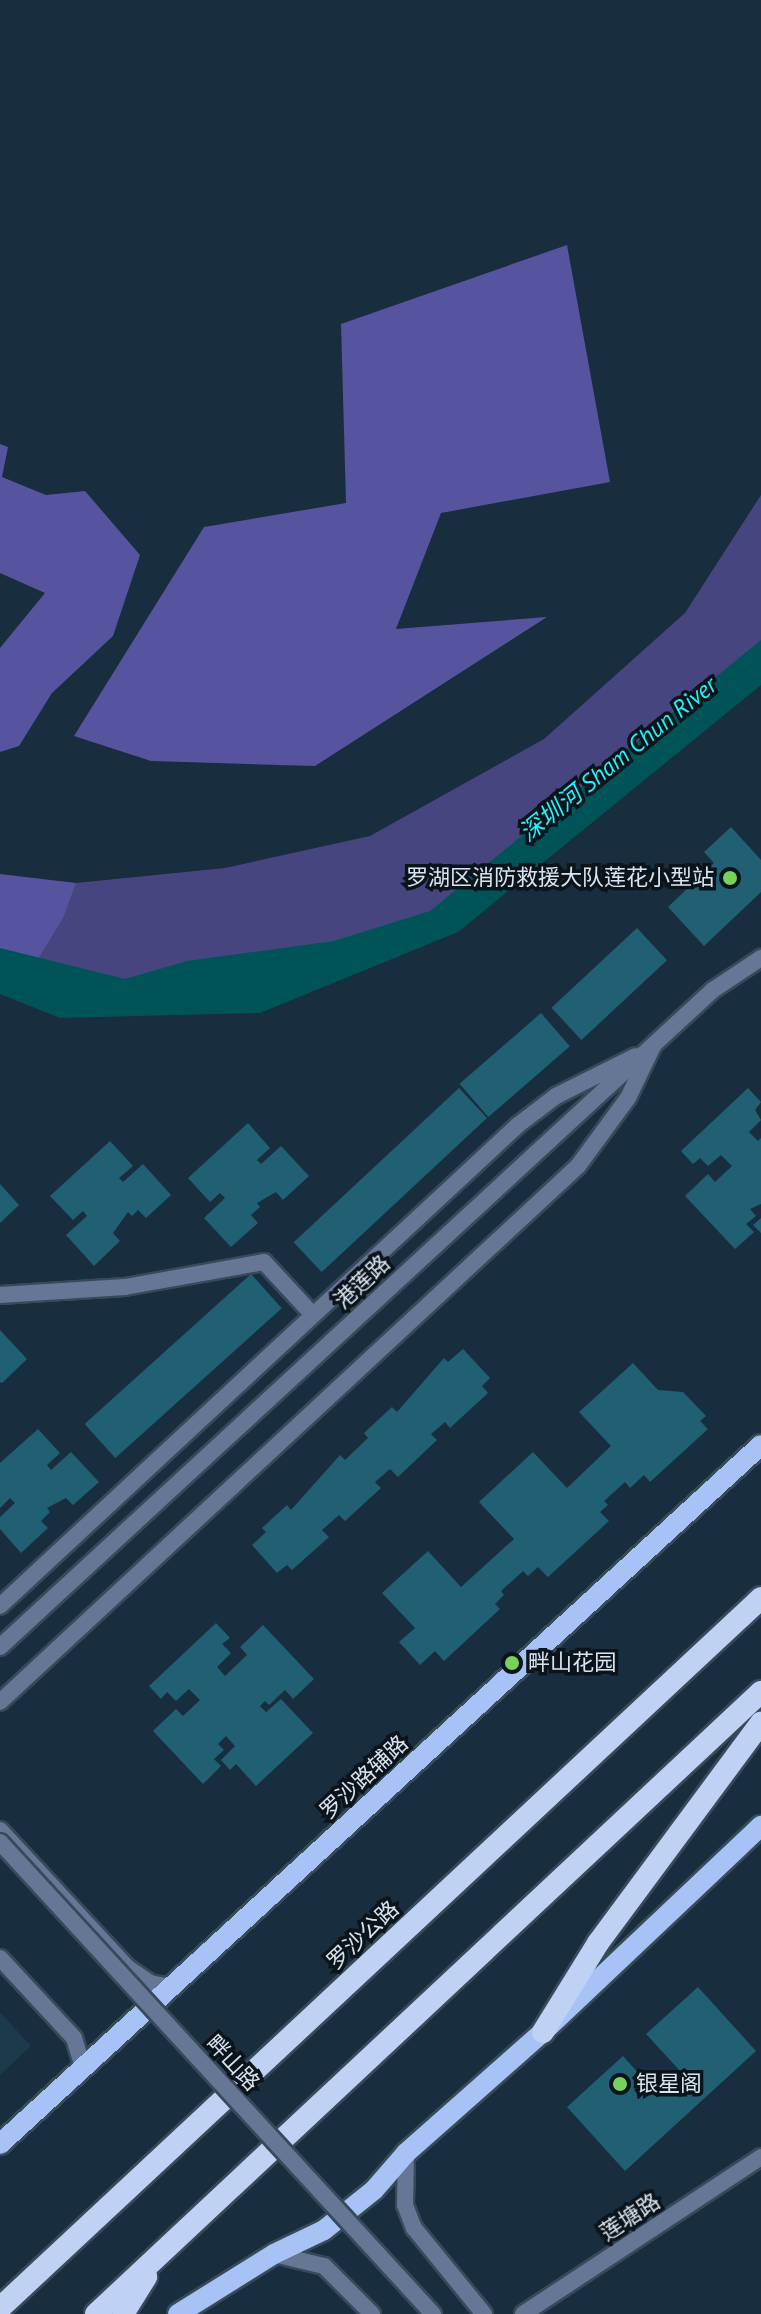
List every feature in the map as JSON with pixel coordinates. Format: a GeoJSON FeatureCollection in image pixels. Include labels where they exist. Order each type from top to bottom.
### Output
{"type":"FeatureCollection","features":[{"type":"Feature","properties":{"kind":"highway","name":"罗沙公路"},"geometry":{"type":"LineString","coordinates":[[0,2308],[761,1598]]}},
{"type":"Feature","properties":{"kind":"highway"},"geometry":{"type":"LineString","coordinates":[[96,2314],[761,1692]]}},
{"type":"Feature","properties":{"kind":"highway"},"geometry":{"type":"LineString","coordinates":[[543,2032],[598,1943],[761,1723]]}},
{"type":"Feature","properties":{"kind":"highway"},"geometry":{"type":"LineString","coordinates":[[123,2314],[161,2251]]}},
{"type":"Feature","properties":{"kind":"main road","name":"罗沙路辅路"},"geometry":{"type":"LineString","coordinates":[[0,2144],[761,1445]]}},
{"type":"Feature","properties":{"kind":"main road"},"geometry":{"type":"LineString","coordinates":[[178,2314],[274,2254],[324,2230],[374,2190],[406,2153],[543,2032],[761,1826]]}},
{"type":"Feature","properties":{"kind":"street","name":"港莲路"},"geometry":{"type":"LineString","coordinates":[[0,1647],[713,990],[761,958]]}},
{"type":"Feature","properties":{"kind":"street"},"geometry":{"type":"LineString","coordinates":[[0,1606],[518,1125],[556,1096],[654,1045]]}},
{"type":"Feature","properties":{"kind":"street"},"geometry":{"type":"LineString","coordinates":[[0,1702],[578,1166],[628,1098],[654,1045]]}},
{"type":"Feature","properties":{"kind":"street"},"geometry":{"type":"LineString","coordinates":[[0,1295],[125,1287],[264,1262],[313,1315]]}},
{"type":"Feature","properties":{"kind":"street"},"geometry":{"type":"LineString","coordinates":[[0,1830],[128,1968],[150,1983],[171,1987]]}},
{"type":"Feature","properties":{"kind":"street","name":"畔山路"},"geometry":{"type":"LineString","coordinates":[[0,1842],[433,2314]]}},
{"type":"Feature","properties":{"kind":"street"},"geometry":{"type":"LineString","coordinates":[[0,1958],[74,2038],[83,2068]]}},
{"type":"Feature","properties":{"kind":"street"},"geometry":{"type":"LineString","coordinates":[[406,2153],[405,2205],[414,2228],[484,2314]]}},
{"type":"Feature","properties":{"kind":"street","name":"莲塘路"},"geometry":{"type":"LineString","coordinates":[[523,2314],[761,2157]]}},
{"type":"Feature","properties":{"kind":"street"},"geometry":{"type":"LineString","coordinates":[[274,2254],[324,2266],[372,2314]]}},
{"type":"Feature","properties":{"kind":"shaded area"},"geometry":{"type":"Polygon","coordinates":[[[567,245],[610,482],[441,513],[396,629],[547,617],[315,766],[151,761],[74,736],[204,527],[346,503],[341,324],[567,245]]]}},
{"type":"Feature","properties":{"kind":"shaded area"},"geometry":{"type":"Polygon","coordinates":[[[0,444],[8,447],[2,477],[46,495],[85,491],[140,555],[113,636],[52,693],[19,746],[0,752],[0,648],[45,593],[0,573],[0,444]]]}},
{"type":"Feature","properties":{"kind":"shaded area"},"geometry":{"type":"Polygon","coordinates":[[[761,495],[761,669],[394,938],[159,996],[26,976],[76,883],[225,868],[370,836],[544,739],[685,613],[761,495]]]}},
{"type":"Feature","properties":{"kind":"shaded area"},"geometry":{"type":"Polygon","coordinates":[[[0,874],[76,883],[63,918],[32,969],[0,959],[0,874]]]}},
{"type":"Feature","properties":{"kind":"shaded area"},"geometry":{"type":"Polygon","coordinates":[[[0,2012],[31,2046],[0,2075],[0,2012]]]}},
{"type":"Feature","properties":{"kind":"water","name":"深圳河 Sham Chun River"},"geometry":{"type":"Polygon","coordinates":[[[761,640],[761,685],[458,932],[260,1013],[60,1018],[0,994],[0,948],[125,979],[187,961],[334,941],[430,911],[761,640]]]}},
{"type":"Feature","properties":{"kind":"building","name":"罗湖区消防救援大队莲花小型站"},"geometry":{"type":"Polygon","coordinates":[[[731,827],[761,860],[761,892],[704,946],[668,907],[714,863],[704,852],[731,827]]]}},
{"type":"Feature","properties":{"kind":"building"},"geometry":{"type":"Polygon","coordinates":[[[637,928],[667,960],[581,1040],[551,1008],[637,928]]]}},
{"type":"Feature","properties":{"kind":"building"},"geometry":{"type":"Polygon","coordinates":[[[541,1013],[570,1046],[488,1117],[459,1084],[541,1013]]]}},
{"type":"Feature","properties":{"kind":"building"},"geometry":{"type":"Polygon","coordinates":[[[459,1088],[487,1118],[322,1272],[294,1242],[459,1088]]]}},
{"type":"Feature","properties":{"kind":"building"},"geometry":{"type":"Polygon","coordinates":[[[748,1088],[761,1102],[755,1110],[761,1120],[749,1132],[758,1141],[761,1138],[761,1204],[750,1209],[756,1216],[746,1224],[754,1232],[735,1249],[685,1196],[708,1174],[715,1182],[732,1166],[721,1155],[708,1166],[700,1158],[693,1164],[681,1151],[748,1088]]]}},
{"type":"Feature","properties":{"kind":"building"},"geometry":{"type":"Polygon","coordinates":[[[248,1123],[270,1148],[257,1160],[261,1164],[281,1146],[309,1176],[283,1200],[276,1192],[257,1203],[260,1207],[251,1215],[258,1223],[231,1247],[204,1218],[225,1198],[220,1193],[210,1202],[188,1178],[248,1123]]]}},
{"type":"Feature","properties":{"kind":"building"},"geometry":{"type":"Polygon","coordinates":[[[110,1141],[133,1166],[119,1178],[123,1182],[143,1164],[171,1195],[146,1218],[138,1210],[132,1216],[128,1212],[113,1233],[120,1241],[94,1266],[66,1235],[87,1216],[83,1211],[73,1220],[50,1196],[110,1141]]]}},
{"type":"Feature","properties":{"kind":"building"},"geometry":{"type":"Polygon","coordinates":[[[0,1184],[19,1205],[0,1223],[0,1184]]]}},
{"type":"Feature","properties":{"kind":"building"},"geometry":{"type":"Polygon","coordinates":[[[761,1218],[761,1233],[753,1225],[761,1218]]]}},
{"type":"Feature","properties":{"kind":"building"},"geometry":{"type":"Polygon","coordinates":[[[251,1274],[282,1308],[115,1458],[85,1424],[251,1274]]]}},
{"type":"Feature","properties":{"kind":"building"},"geometry":{"type":"Polygon","coordinates":[[[0,1330],[27,1359],[2,1383],[0,1382],[0,1330]]]}},
{"type":"Feature","properties":{"kind":"building"},"geometry":{"type":"Polygon","coordinates":[[[463,1349],[490,1378],[482,1386],[488,1393],[450,1428],[445,1422],[431,1434],[437,1440],[398,1477],[390,1469],[375,1482],[381,1488],[345,1521],[339,1515],[322,1530],[329,1537],[292,1570],[287,1565],[277,1573],[252,1545],[266,1532],[262,1528],[287,1505],[291,1510],[340,1455],[345,1460],[368,1438],[364,1433],[392,1407],[397,1412],[444,1358],[448,1362],[463,1349]]]}},
{"type":"Feature","properties":{"kind":"building"},"geometry":{"type":"Polygon","coordinates":[[[633,1363],[658,1390],[683,1392],[706,1416],[700,1421],[708,1429],[650,1482],[644,1475],[630,1488],[625,1482],[604,1501],[608,1505],[600,1512],[609,1521],[548,1577],[538,1567],[528,1576],[523,1571],[501,1591],[504,1595],[495,1604],[500,1609],[444,1661],[435,1651],[420,1665],[399,1642],[415,1628],[382,1593],[428,1551],[461,1587],[514,1539],[479,1502],[533,1452],[567,1488],[611,1446],[579,1412],[633,1363]]]}},
{"type":"Feature","properties":{"kind":"building"},"geometry":{"type":"Polygon","coordinates":[[[38,1429],[60,1453],[47,1465],[51,1470],[71,1452],[99,1482],[73,1505],[66,1498],[47,1508],[50,1512],[41,1521],[48,1528],[21,1553],[0,1529],[0,1517],[15,1503],[10,1498],[0,1508],[0,1463],[38,1429]]]}},
{"type":"Feature","properties":{"kind":"building"},"geometry":{"type":"Polygon","coordinates":[[[216,1623],[230,1638],[222,1644],[231,1653],[217,1667],[225,1676],[247,1655],[240,1647],[263,1625],[314,1679],[293,1699],[285,1690],[269,1705],[265,1701],[260,1706],[266,1712],[281,1699],[313,1733],[256,1786],[236,1764],[230,1770],[221,1760],[235,1746],[226,1736],[218,1744],[224,1750],[214,1759],[221,1766],[203,1784],[153,1731],[176,1709],[183,1716],[200,1700],[189,1689],[176,1701],[167,1692],[161,1699],[149,1686],[216,1623]]]}},
{"type":"Feature","properties":{"kind":"building","name":"银星阁"},"geometry":{"type":"Polygon","coordinates":[[[698,1987],[756,2051],[625,2171],[567,2107],[623,2056],[658,2095],[682,2073],[646,2034],[698,1987]]]}},
{"type":"Feature","properties":{"kind":"place","name":"罗湖区消防救援大队莲花小型站"},"geometry":{"type":"Point","coordinates":[730,878]}},
{"type":"Feature","properties":{"kind":"place","name":"畔山花园"},"geometry":{"type":"Point","coordinates":[512,1663]}},
{"type":"Feature","properties":{"kind":"place","name":"银星阁"},"geometry":{"type":"Point","coordinates":[620,2084]}}]}
